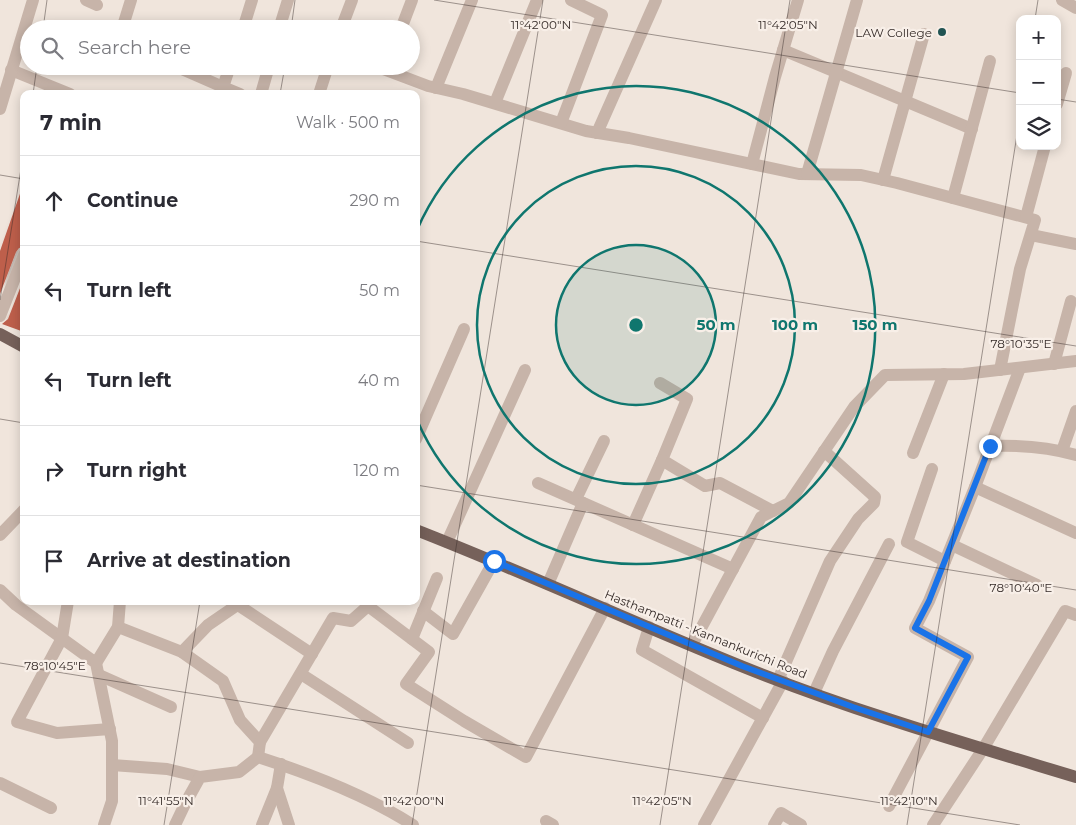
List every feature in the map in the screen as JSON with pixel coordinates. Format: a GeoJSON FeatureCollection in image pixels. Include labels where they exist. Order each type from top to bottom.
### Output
{"type":"FeatureCollection","features":[{"type":"Feature","properties":{"kind":"main road"},"geometry":{"type":"LineString","coordinates":[[0,334],[20,344]]}},
{"type":"Feature","properties":{"kind":"main road","name":"Hasthampatti - Kannankurichi Road"},"geometry":{"type":"LineString","coordinates":[[420,532],[780,681],[928,732],[1076,777]]}},
{"type":"Feature","properties":{"kind":"street"},"geometry":{"type":"LineString","coordinates":[[29,20],[33,0]]}},
{"type":"Feature","properties":{"kind":"street"},"geometry":{"type":"LineString","coordinates":[[125,20],[131,0]]}},
{"type":"Feature","properties":{"kind":"street"},"geometry":{"type":"LineString","coordinates":[[246,20],[252,0]]}},
{"type":"Feature","properties":{"kind":"street"},"geometry":{"type":"LineString","coordinates":[[282,20],[288,0]]}},
{"type":"Feature","properties":{"kind":"street"},"geometry":{"type":"LineString","coordinates":[[344,20],[352,0]]}},
{"type":"Feature","properties":{"kind":"street"},"geometry":{"type":"LineString","coordinates":[[405,20],[412,0]]}},
{"type":"Feature","properties":{"kind":"street"},"geometry":{"type":"LineString","coordinates":[[436,88],[472,0]]}},
{"type":"Feature","properties":{"kind":"street"},"geometry":{"type":"LineString","coordinates":[[495,103],[537,0]]}},
{"type":"Feature","properties":{"kind":"street"},"geometry":{"type":"LineString","coordinates":[[560,123],[602,15],[572,0]]}},
{"type":"Feature","properties":{"kind":"street"},"geometry":{"type":"LineString","coordinates":[[597,133],[656,0]]}},
{"type":"Feature","properties":{"kind":"street"},"geometry":{"type":"LineString","coordinates":[[752,164],[798,0]]}},
{"type":"Feature","properties":{"kind":"street"},"geometry":{"type":"LineString","coordinates":[[807,174],[857,0]]}},
{"type":"Feature","properties":{"kind":"street"},"geometry":{"type":"LineString","coordinates":[[1062,0],[1076,8]]}},
{"type":"Feature","properties":{"kind":"street"},"geometry":{"type":"LineString","coordinates":[[884,180],[924,34]]}},
{"type":"Feature","properties":{"kind":"street"},"geometry":{"type":"LineString","coordinates":[[0,109],[20,48]]}},
{"type":"Feature","properties":{"kind":"street"},"geometry":{"type":"LineString","coordinates":[[783,50],[972,129]]}},
{"type":"Feature","properties":{"kind":"street"},"geometry":{"type":"LineString","coordinates":[[953,198],[990,61]]}},
{"type":"Feature","properties":{"kind":"street"},"geometry":{"type":"LineString","coordinates":[[12,70],[20,73]]}},
{"type":"Feature","properties":{"kind":"street"},"geometry":{"type":"LineString","coordinates":[[1061,90],[1066,73]]}},
{"type":"Feature","properties":{"kind":"street"},"geometry":{"type":"LineString","coordinates":[[24,75],[60,90]]}},
{"type":"Feature","properties":{"kind":"street"},"geometry":{"type":"LineString","coordinates":[[192,75],[221,90],[227,75]]}},
{"type":"Feature","properties":{"kind":"street"},"geometry":{"type":"LineString","coordinates":[[262,90],[266,75]]}},
{"type":"Feature","properties":{"kind":"street"},"geometry":{"type":"LineString","coordinates":[[320,90],[325,75]]}},
{"type":"Feature","properties":{"kind":"street"},"geometry":{"type":"LineString","coordinates":[[402,75],[436,88],[597,133],[799,174],[861,175],[1035,220],[1020,269],[1000,370]]}},
{"type":"Feature","properties":{"kind":"street"},"geometry":{"type":"LineString","coordinates":[[1026,217],[1045,150]]}},
{"type":"Feature","properties":{"kind":"street"},"geometry":{"type":"LineString","coordinates":[[1031,235],[1076,244]]}},
{"type":"Feature","properties":{"kind":"street"},"geometry":{"type":"LineString","coordinates":[[0,316],[20,265]]}},
{"type":"Feature","properties":{"kind":"street"},"geometry":{"type":"LineString","coordinates":[[1054,364],[1071,301]]}},
{"type":"Feature","properties":{"kind":"street"},"geometry":{"type":"LineString","coordinates":[[420,430],[464,329]]}},
{"type":"Feature","properties":{"kind":"street"},"geometry":{"type":"LineString","coordinates":[[692,645],[762,517],[789,503],[854,407],[885,375],[964,374],[1076,361]]}},
{"type":"Feature","properties":{"kind":"street"},"geometry":{"type":"LineString","coordinates":[[889,806],[968,657],[915,628],[929,601],[952,545],[1020,368]]}},
{"type":"Feature","properties":{"kind":"street"},"geometry":{"type":"LineString","coordinates":[[447,542],[525,370]]}},
{"type":"Feature","properties":{"kind":"street"},"geometry":{"type":"LineString","coordinates":[[913,453],[944,374]]}},
{"type":"Feature","properties":{"kind":"street"},"geometry":{"type":"LineString","coordinates":[[633,525],[687,399],[660,383]]}},
{"type":"Feature","properties":{"kind":"street"},"geometry":{"type":"LineString","coordinates":[[1062,451],[1076,411]]}},
{"type":"Feature","properties":{"kind":"street"},"geometry":{"type":"LineString","coordinates":[[548,584],[604,441]]}},
{"type":"Feature","properties":{"kind":"street"},"geometry":{"type":"LineString","coordinates":[[990,446],[1026,445],[1076,455]]}},
{"type":"Feature","properties":{"kind":"street"},"geometry":{"type":"LineString","coordinates":[[704,825],[763,718],[830,561],[858,519],[874,503],[875,497],[824,451]]}},
{"type":"Feature","properties":{"kind":"street"},"geometry":{"type":"LineString","coordinates":[[662,460],[705,486],[720,483],[773,511]]}},
{"type":"Feature","properties":{"kind":"street"},"geometry":{"type":"LineString","coordinates":[[932,469],[907,542],[945,561]]}},
{"type":"Feature","properties":{"kind":"street"},"geometry":{"type":"LineString","coordinates":[[538,483],[733,569]]}},
{"type":"Feature","properties":{"kind":"street"},"geometry":{"type":"LineString","coordinates":[[975,487],[1076,533]]}},
{"type":"Feature","properties":{"kind":"street"},"geometry":{"type":"LineString","coordinates":[[0,535],[20,514]]}},
{"type":"Feature","properties":{"kind":"street"},"geometry":{"type":"LineString","coordinates":[[814,693],[833,651],[890,544]]}},
{"type":"Feature","properties":{"kind":"street"},"geometry":{"type":"LineString","coordinates":[[952,545],[1037,584]]}},
{"type":"Feature","properties":{"kind":"street"},"geometry":{"type":"LineString","coordinates":[[423,611],[454,634],[494,561]]}},
{"type":"Feature","properties":{"kind":"street"},"geometry":{"type":"LineString","coordinates":[[412,639],[437,578]]}},
{"type":"Feature","properties":{"kind":"street"},"geometry":{"type":"LineString","coordinates":[[0,590],[16,605],[96,663],[112,740],[112,801],[104,825]]}},
{"type":"Feature","properties":{"kind":"street"},"geometry":{"type":"LineString","coordinates":[[67,605],[62,638],[17,722],[58,733],[110,729]]}},
{"type":"Feature","properties":{"kind":"street"},"geometry":{"type":"LineString","coordinates":[[96,663],[118,627],[120,605]]}},
{"type":"Feature","properties":{"kind":"street"},"geometry":{"type":"LineString","coordinates":[[182,652],[208,625],[237,605]]}},
{"type":"Feature","properties":{"kind":"street"},"geometry":{"type":"LineString","coordinates":[[243,605],[312,654]]}},
{"type":"Feature","properties":{"kind":"street"},"geometry":{"type":"LineString","coordinates":[[112,765],[167,769],[200,777],[239,772],[258,757],[260,742],[333,618],[352,621],[368,605]]}},
{"type":"Feature","properties":{"kind":"street"},"geometry":{"type":"LineString","coordinates":[[370,605],[429,652],[406,684],[526,757],[606,608]]}},
{"type":"Feature","properties":{"kind":"street"},"geometry":{"type":"LineString","coordinates":[[932,825],[984,749],[1065,611],[1076,615]]}},
{"type":"Feature","properties":{"kind":"street"},"geometry":{"type":"LineString","coordinates":[[118,627],[182,652],[223,681],[240,720],[260,742]]}},
{"type":"Feature","properties":{"kind":"street"},"geometry":{"type":"LineString","coordinates":[[649,627],[642,650],[763,718]]}},
{"type":"Feature","properties":{"kind":"street"},"geometry":{"type":"LineString","coordinates":[[301,674],[408,743]]}},
{"type":"Feature","properties":{"kind":"street"},"geometry":{"type":"LineString","coordinates":[[99,676],[170,706]]}},
{"type":"Feature","properties":{"kind":"street"},"geometry":{"type":"LineString","coordinates":[[258,757],[296,769],[389,810],[413,825]]}},
{"type":"Feature","properties":{"kind":"street"},"geometry":{"type":"LineString","coordinates":[[262,825],[278,788],[281,764]]}},
{"type":"Feature","properties":{"kind":"street"},"geometry":{"type":"LineString","coordinates":[[175,825],[184,804],[200,777]]}},
{"type":"Feature","properties":{"kind":"street"},"geometry":{"type":"LineString","coordinates":[[0,784],[52,808]]}},
{"type":"Feature","properties":{"kind":"street"},"geometry":{"type":"LineString","coordinates":[[278,788],[289,825]]}},
{"type":"Feature","properties":{"kind":"street"},"geometry":{"type":"LineString","coordinates":[[774,825],[781,813],[801,825]]}},
{"type":"Feature","properties":{"kind":"building"},"geometry":{"type":"Polygon","coordinates":[[[20,194],[20,248],[16,252],[0,294],[0,251],[20,194]]]}},
{"type":"Feature","properties":{"kind":"building"},"geometry":{"type":"Polygon","coordinates":[[[20,288],[20,331],[2,324],[8,319],[20,288]]]}},
{"type":"Feature","properties":{"kind":"place","name":"LAW College"},"geometry":{"type":"Point","coordinates":[942,32]}},
{"type":"Feature","properties":{"kind":"route"},"geometry":{"type":"LineString","coordinates":[[494,561],[742,666],[853,707],[928,732],[968,657],[915,628],[929,601],[990,446]]}}]}
